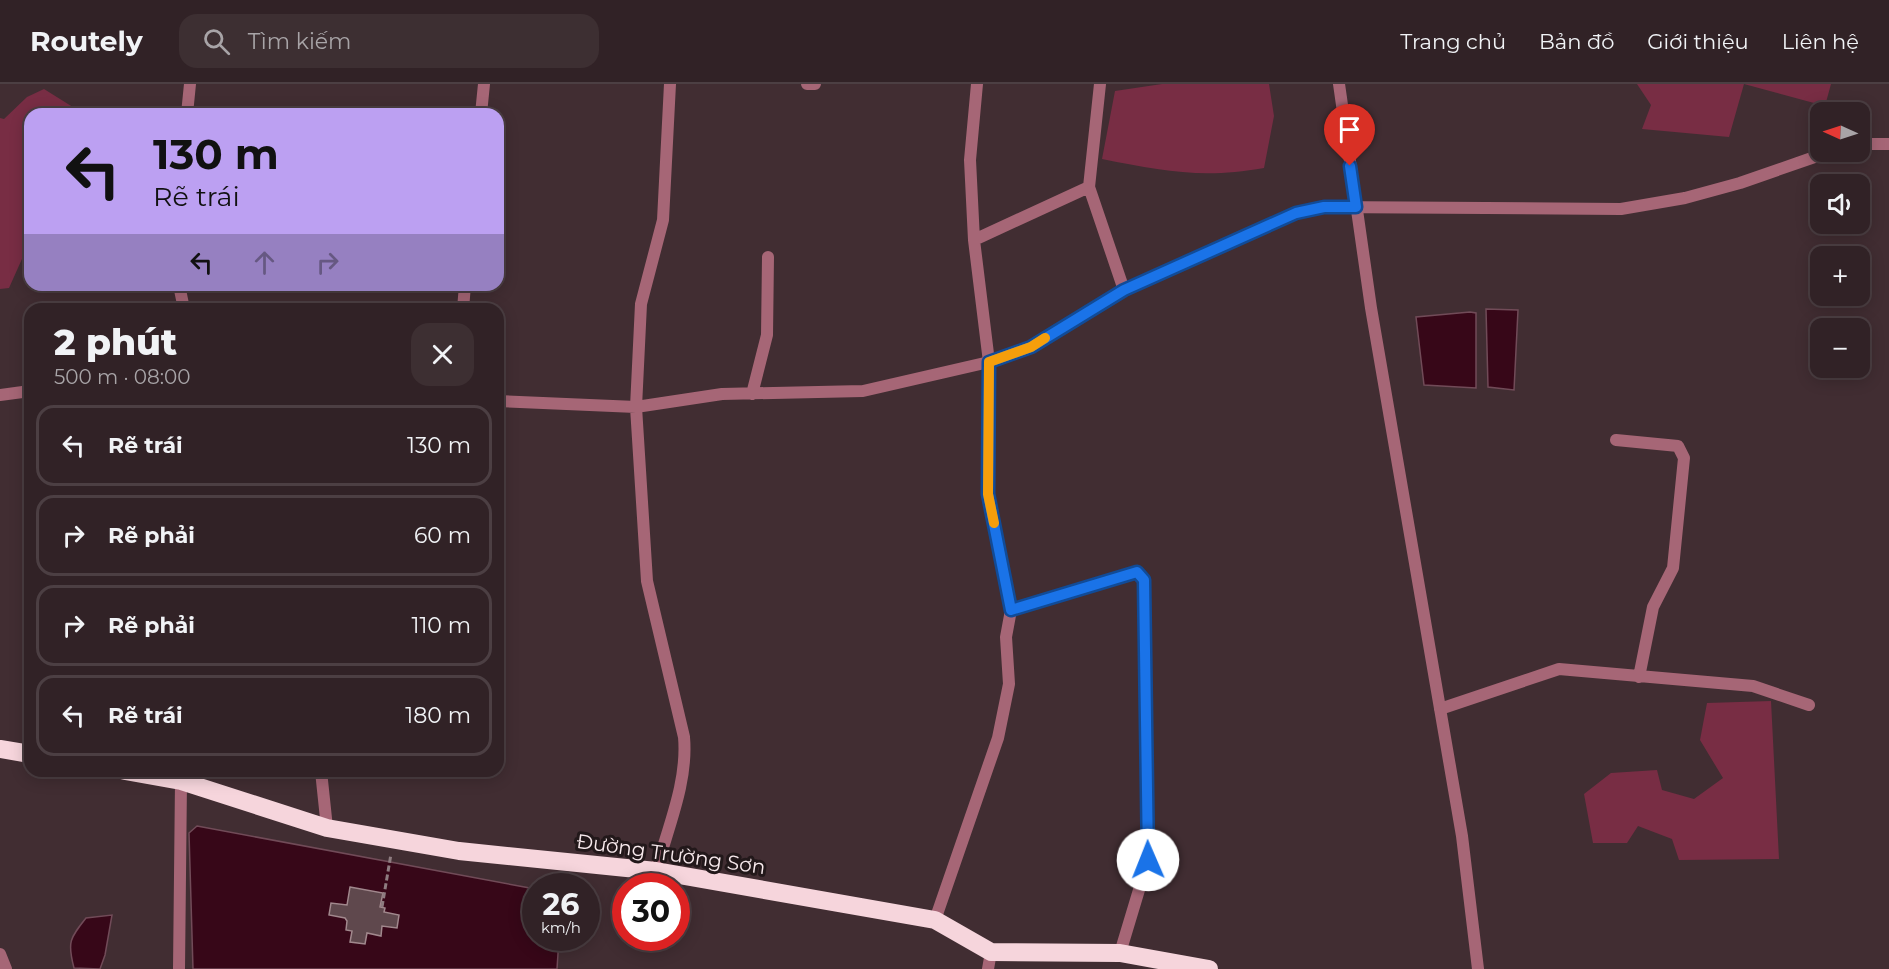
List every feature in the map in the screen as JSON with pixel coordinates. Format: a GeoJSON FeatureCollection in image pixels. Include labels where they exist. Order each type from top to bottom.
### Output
{"type":"FeatureCollection","features":[{"type":"Feature","properties":{"kind":"highway"},"geometry":{"type":"LineString","coordinates":[[0,749],[24,753]]}},
{"type":"Feature","properties":{"kind":"highway","name":"Đường Trường Sơn"},"geometry":{"type":"LineString","coordinates":[[159,777],[181,781],[327,828],[459,851],[656,871],[935,920],[990,960],[1120,953],[1209,969]]}},
{"type":"Feature","properties":{"kind":"street"},"geometry":{"type":"LineString","coordinates":[[188,108],[190,84]]}},
{"type":"Feature","properties":{"kind":"street"},"geometry":{"type":"LineString","coordinates":[[482,108],[484,84]]}},
{"type":"Feature","properties":{"kind":"street"},"geometry":{"type":"LineString","coordinates":[[656,871],[683,776],[686,756],[684,737],[647,581],[636,407],[641,304],[663,220],[670,84]]}},
{"type":"Feature","properties":{"kind":"street"},"geometry":{"type":"LineString","coordinates":[[807,84],[815,84]]}},
{"type":"Feature","properties":{"kind":"street"},"geometry":{"type":"LineString","coordinates":[[935,920],[998,738],[1009,684],[1006,637],[1011,610],[988,494],[989,362],[974,240],[970,160],[977,84]]}},
{"type":"Feature","properties":{"kind":"street"},"geometry":{"type":"LineString","coordinates":[[1100,84],[1089,187],[1124,290]]}},
{"type":"Feature","properties":{"kind":"street"},"geometry":{"type":"LineString","coordinates":[[1339,84],[1371,308],[1462,836],[1479,958],[1478,969]]}},
{"type":"Feature","properties":{"kind":"street"},"geometry":{"type":"LineString","coordinates":[[1870,144],[1889,144]]}},
{"type":"Feature","properties":{"kind":"street"},"geometry":{"type":"LineString","coordinates":[[504,401],[636,407],[722,394],[863,391],[989,362],[1031,347],[1124,290],[1296,213],[1324,207],[1621,209],[1684,198],[1740,183],[1810,159]]}},
{"type":"Feature","properties":{"kind":"street"},"geometry":{"type":"LineString","coordinates":[[974,240],[1089,187]]}},
{"type":"Feature","properties":{"kind":"street"},"geometry":{"type":"LineString","coordinates":[[752,394],[767,335],[768,257]]}},
{"type":"Feature","properties":{"kind":"street"},"geometry":{"type":"LineString","coordinates":[[0,395],[24,392]]}},
{"type":"Feature","properties":{"kind":"street"},"geometry":{"type":"LineString","coordinates":[[1616,440],[1678,446],[1684,458],[1673,568],[1653,607],[1639,677]]}},
{"type":"Feature","properties":{"kind":"street"},"geometry":{"type":"LineString","coordinates":[[1011,610],[1137,572],[1144,580],[1148,860],[1120,953]]}},
{"type":"Feature","properties":{"kind":"street"},"geometry":{"type":"LineString","coordinates":[[1440,709],[1559,669],[1753,686],[1809,705]]}},
{"type":"Feature","properties":{"kind":"street"},"geometry":{"type":"LineString","coordinates":[[322,777],[327,828]]}},
{"type":"Feature","properties":{"kind":"street"},"geometry":{"type":"LineString","coordinates":[[179,969],[181,781]]}},
{"type":"Feature","properties":{"kind":"street"},"geometry":{"type":"LineString","coordinates":[[0,954],[6,969]]}},
{"type":"Feature","properties":{"kind":"path"},"geometry":{"type":"LineString","coordinates":[[382,907],[393,840]]}},
{"type":"Feature","properties":{"kind":"shaded area"},"geometry":{"type":"Polygon","coordinates":[[[1162,84],[1269,84],[1274,116],[1264,168],[1221,173],[1183,172],[1102,159],[1115,91],[1162,84]]]}},
{"type":"Feature","properties":{"kind":"shaded area"},"geometry":{"type":"Polygon","coordinates":[[[1637,84],[1744,84],[1729,137],[1642,129],[1651,105],[1637,84]]]}},
{"type":"Feature","properties":{"kind":"shaded area"},"geometry":{"type":"Polygon","coordinates":[[[1744,84],[1831,84],[1826,102],[1810,102],[1744,84]]]}},
{"type":"Feature","properties":{"kind":"shaded area"},"geometry":{"type":"Polygon","coordinates":[[[44,89],[74,108],[24,108],[24,254],[9,288],[0,289],[0,118],[4,119],[27,97],[44,89]]]}},
{"type":"Feature","properties":{"kind":"shaded area"},"geometry":{"type":"Polygon","coordinates":[[[1486,309],[1518,310],[1514,390],[1488,387],[1486,309]]]}},
{"type":"Feature","properties":{"kind":"shaded area"},"geometry":{"type":"Polygon","coordinates":[[[1476,313],[1476,388],[1424,385],[1416,317],[1476,313]]]}},
{"type":"Feature","properties":{"kind":"shaded area"},"geometry":{"type":"Polygon","coordinates":[[[1771,701],[1779,859],[1679,860],[1672,839],[1638,826],[1627,843],[1593,843],[1584,794],[1611,773],[1657,770],[1662,790],[1694,799],[1723,778],[1700,740],[1707,703],[1771,701]]]}},
{"type":"Feature","properties":{"kind":"shaded area"},"geometry":{"type":"Polygon","coordinates":[[[197,826],[522,887],[522,951],[558,951],[557,969],[193,969],[189,833],[197,826]]]}},
{"type":"Feature","properties":{"kind":"shaded area"},"geometry":{"type":"Polygon","coordinates":[[[112,915],[105,955],[100,969],[74,968],[71,941],[76,931],[86,918],[112,915]]]}},
{"type":"Feature","properties":{"kind":"building"},"geometry":{"type":"Polygon","coordinates":[[[350,887],[383,893],[380,907],[385,908],[384,912],[399,915],[397,928],[382,926],[381,936],[367,933],[365,944],[350,942],[352,931],[346,930],[345,918],[329,915],[331,903],[347,905],[350,887]]]}},
{"type":"Feature","properties":{"kind":"slow traffic"},"geometry":{"type":"LineString","coordinates":[[994,523],[988,494],[989,362],[1031,347],[1045,338]]}},
{"type":"Feature","properties":{"kind":"route"},"geometry":{"type":"LineString","coordinates":[[1148,860],[1146,588],[1144,580],[1137,572],[1011,610],[988,494],[989,362],[1031,347],[1124,290],[1296,213],[1324,207],[1356,207],[1350,166]]}}]}
